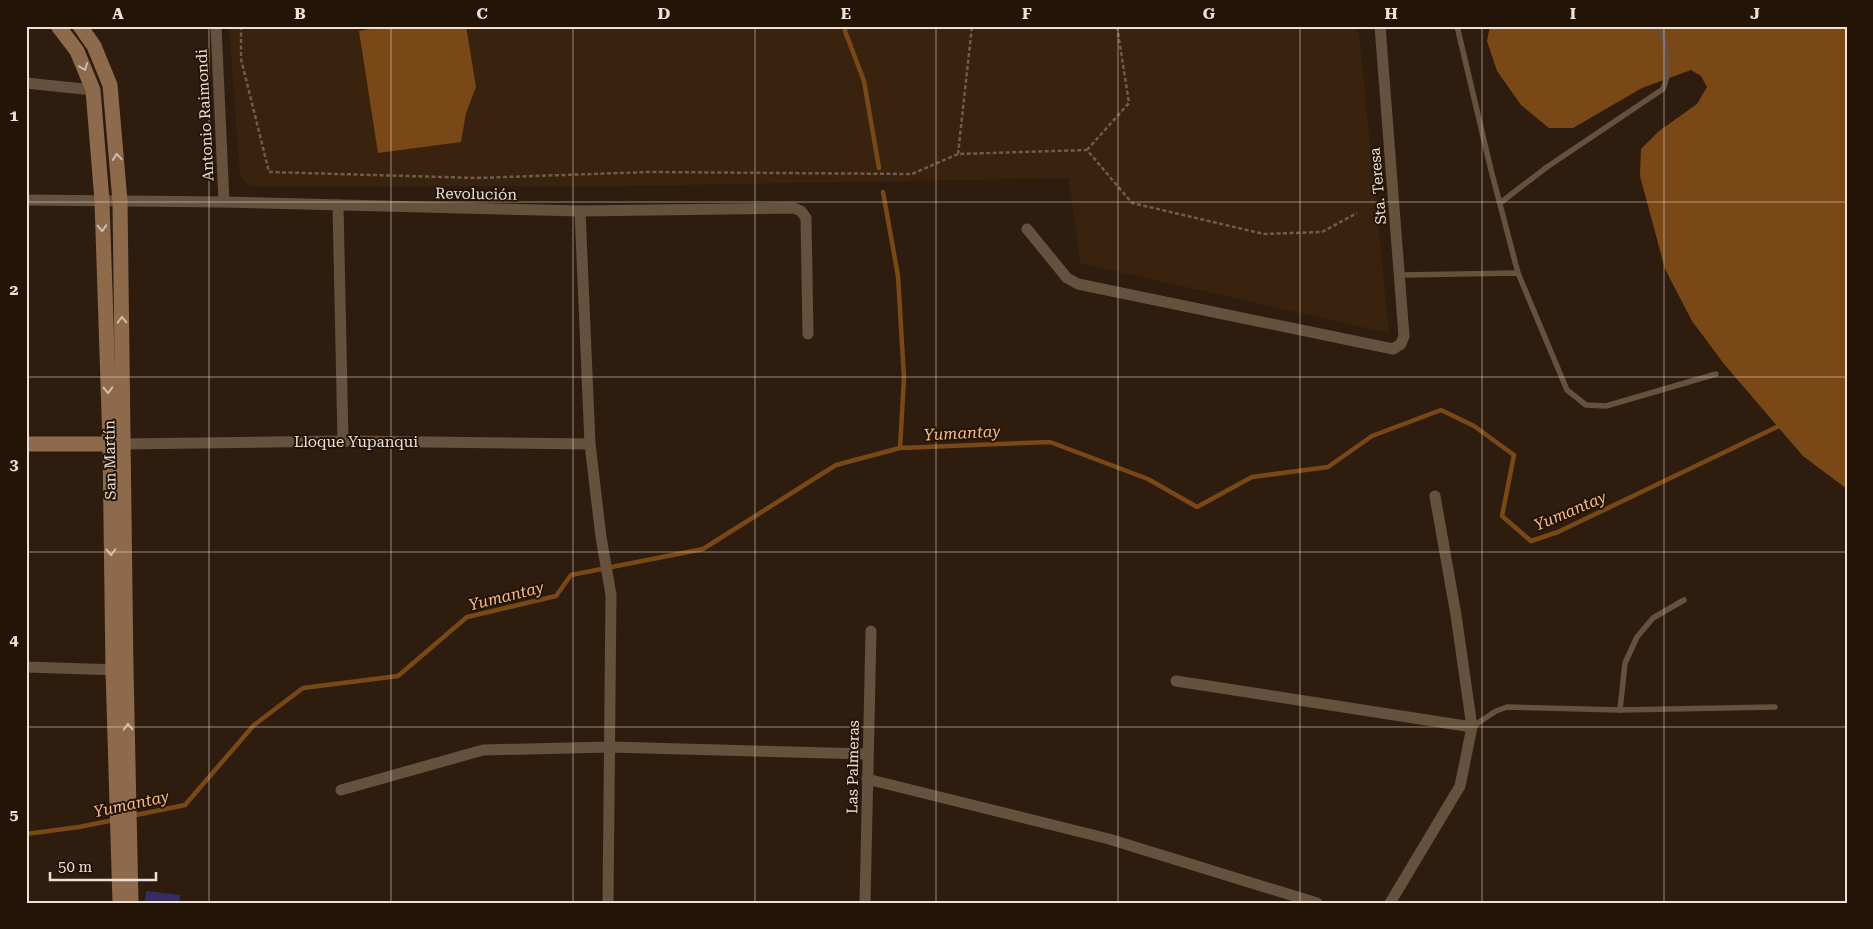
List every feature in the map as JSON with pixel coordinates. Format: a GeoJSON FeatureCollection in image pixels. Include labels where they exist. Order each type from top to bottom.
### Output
{"type":"FeatureCollection","features":[{"type":"Feature","properties":{"kind":"main road","name":"San Martín"},"geometry":{"type":"LineString","coordinates":[[58,26],[78,51],[93,90],[102,201],[116,444]]}},
{"type":"Feature","properties":{"kind":"main road","name":"San Martín"},"geometry":{"type":"LineString","coordinates":[[80,26],[94,46],[110,85],[120,201],[116,444],[125,841],[132,903]]}},
{"type":"Feature","properties":{"kind":"main road","name":"Lloque Yupanqui"},"geometry":{"type":"LineString","coordinates":[[26,444],[116,444]]}},
{"type":"Feature","properties":{"kind":"main road","name":"San Martín"},"geometry":{"type":"LineString","coordinates":[[120,903],[125,841]]}},
{"type":"Feature","properties":{"kind":"street","name":"Antonio Raimondi"},"geometry":{"type":"LineString","coordinates":[[216,26],[224,202]]}},
{"type":"Feature","properties":{"kind":"street","name":"Sta. Teresa"},"geometry":{"type":"LineString","coordinates":[[1027,229],[1067,278],[1078,284],[1393,349],[1401,344],[1404,336],[1380,26]]}},
{"type":"Feature","properties":{"kind":"street"},"geometry":{"type":"LineString","coordinates":[[26,83],[93,90]]}},
{"type":"Feature","properties":{"kind":"street","name":"Revolución"},"geometry":{"type":"LineString","coordinates":[[26,200],[224,202],[580,211],[794,208],[806,218],[808,334]]}},
{"type":"Feature","properties":{"kind":"street"},"geometry":{"type":"LineString","coordinates":[[338,205],[343,441]]}},
{"type":"Feature","properties":{"kind":"street"},"geometry":{"type":"LineString","coordinates":[[580,211],[590,444],[601,537],[611,595],[608,903]]}},
{"type":"Feature","properties":{"kind":"street","name":"Lloque Yupanqui"},"geometry":{"type":"LineString","coordinates":[[116,444],[343,441],[590,444]]}},
{"type":"Feature","properties":{"kind":"street"},"geometry":{"type":"LineString","coordinates":[[1390,903],[1460,786],[1472,727],[1456,615],[1435,496]]}},
{"type":"Feature","properties":{"kind":"street","name":"Las Palmeras"},"geometry":{"type":"LineString","coordinates":[[865,903],[871,631]]}},
{"type":"Feature","properties":{"kind":"street"},"geometry":{"type":"LineString","coordinates":[[26,667],[120,670]]}},
{"type":"Feature","properties":{"kind":"street"},"geometry":{"type":"LineString","coordinates":[[1176,681],[1472,727]]}},
{"type":"Feature","properties":{"kind":"street"},"geometry":{"type":"LineString","coordinates":[[341,790],[483,750],[610,747],[867,754]]}},
{"type":"Feature","properties":{"kind":"street"},"geometry":{"type":"LineString","coordinates":[[867,779],[1109,839],[1317,903]]}},
{"type":"Feature","properties":{"kind":"lane"},"geometry":{"type":"LineString","coordinates":[[1458,26],[1518,273],[1567,390],[1586,405],[1606,406],[1716,374]]}},
{"type":"Feature","properties":{"kind":"lane"},"geometry":{"type":"LineString","coordinates":[[1500,203],[1547,167],[1664,89],[1669,63],[1661,26]]}},
{"type":"Feature","properties":{"kind":"lane"},"geometry":{"type":"LineString","coordinates":[[1400,274],[1518,273]]}},
{"type":"Feature","properties":{"kind":"lane"},"geometry":{"type":"LineString","coordinates":[[1620,710],[1625,663],[1637,637],[1653,618],[1684,600]]}},
{"type":"Feature","properties":{"kind":"lane"},"geometry":{"type":"LineString","coordinates":[[1472,727],[1496,711],[1507,707],[1620,710],[1775,707]]}},
{"type":"Feature","properties":{"kind":"path"},"geometry":{"type":"LineString","coordinates":[[241,26],[242,59],[269,172],[477,178],[648,172],[912,174],[958,154],[1087,150],[1129,102],[1117,26]]}},
{"type":"Feature","properties":{"kind":"path"},"geometry":{"type":"LineString","coordinates":[[958,154],[972,26]]}},
{"type":"Feature","properties":{"kind":"path"},"geometry":{"type":"LineString","coordinates":[[1087,150],[1132,203],[1264,234],[1322,232],[1357,213]]}},
{"type":"Feature","properties":{"kind":"shaded area"},"geometry":{"type":"Polygon","coordinates":[[[229,26],[1358,26],[1389,333],[1080,263],[1069,178],[625,186],[250,186],[240,175],[229,26]]]}},
{"type":"Feature","properties":{"kind":"shaded area"},"geometry":{"type":"Polygon","coordinates":[[[387,26],[466,26],[476,87],[466,113],[461,142],[378,153],[359,31],[387,26]]]}},
{"type":"Feature","properties":{"kind":"shaded area"},"geometry":{"type":"Polygon","coordinates":[[[1490,26],[1847,26],[1847,489],[1803,456],[1724,364],[1692,321],[1665,269],[1640,176],[1641,149],[1659,131],[1697,104],[1707,87],[1701,76],[1691,70],[1642,88],[1573,128],[1549,128],[1521,105],[1497,71],[1487,41],[1490,26]]]}},
{"type":"Feature","properties":{"kind":"building"},"geometry":{"type":"Polygon","coordinates":[[[146,891],[180,895],[179,903],[145,903],[146,891]]]}},
{"type":"Feature","properties":{"kind":"waterway"},"geometry":{"type":"LineString","coordinates":[[846,26],[845,31],[864,81],[879,168]]}},
{"type":"Feature","properties":{"kind":"waterway"},"geometry":{"type":"LineString","coordinates":[[883,192],[898,276],[904,378],[900,448]]}},
{"type":"Feature","properties":{"kind":"waterway","name":"Yumantay"},"geometry":{"type":"LineString","coordinates":[[131,816],[185,805],[254,725],[303,688],[398,676],[467,617],[556,596],[571,575],[703,549],[836,465],[900,448],[1050,442],[1148,479],[1197,507],[1252,477],[1328,467],[1372,436],[1441,410],[1474,426],[1514,455],[1502,516],[1531,541],[1558,532],[1783,424]]}},
{"type":"Feature","properties":{"kind":"waterway","name":"Yumantay"},"geometry":{"type":"LineString","coordinates":[[26,834],[114,820]]}}]}
